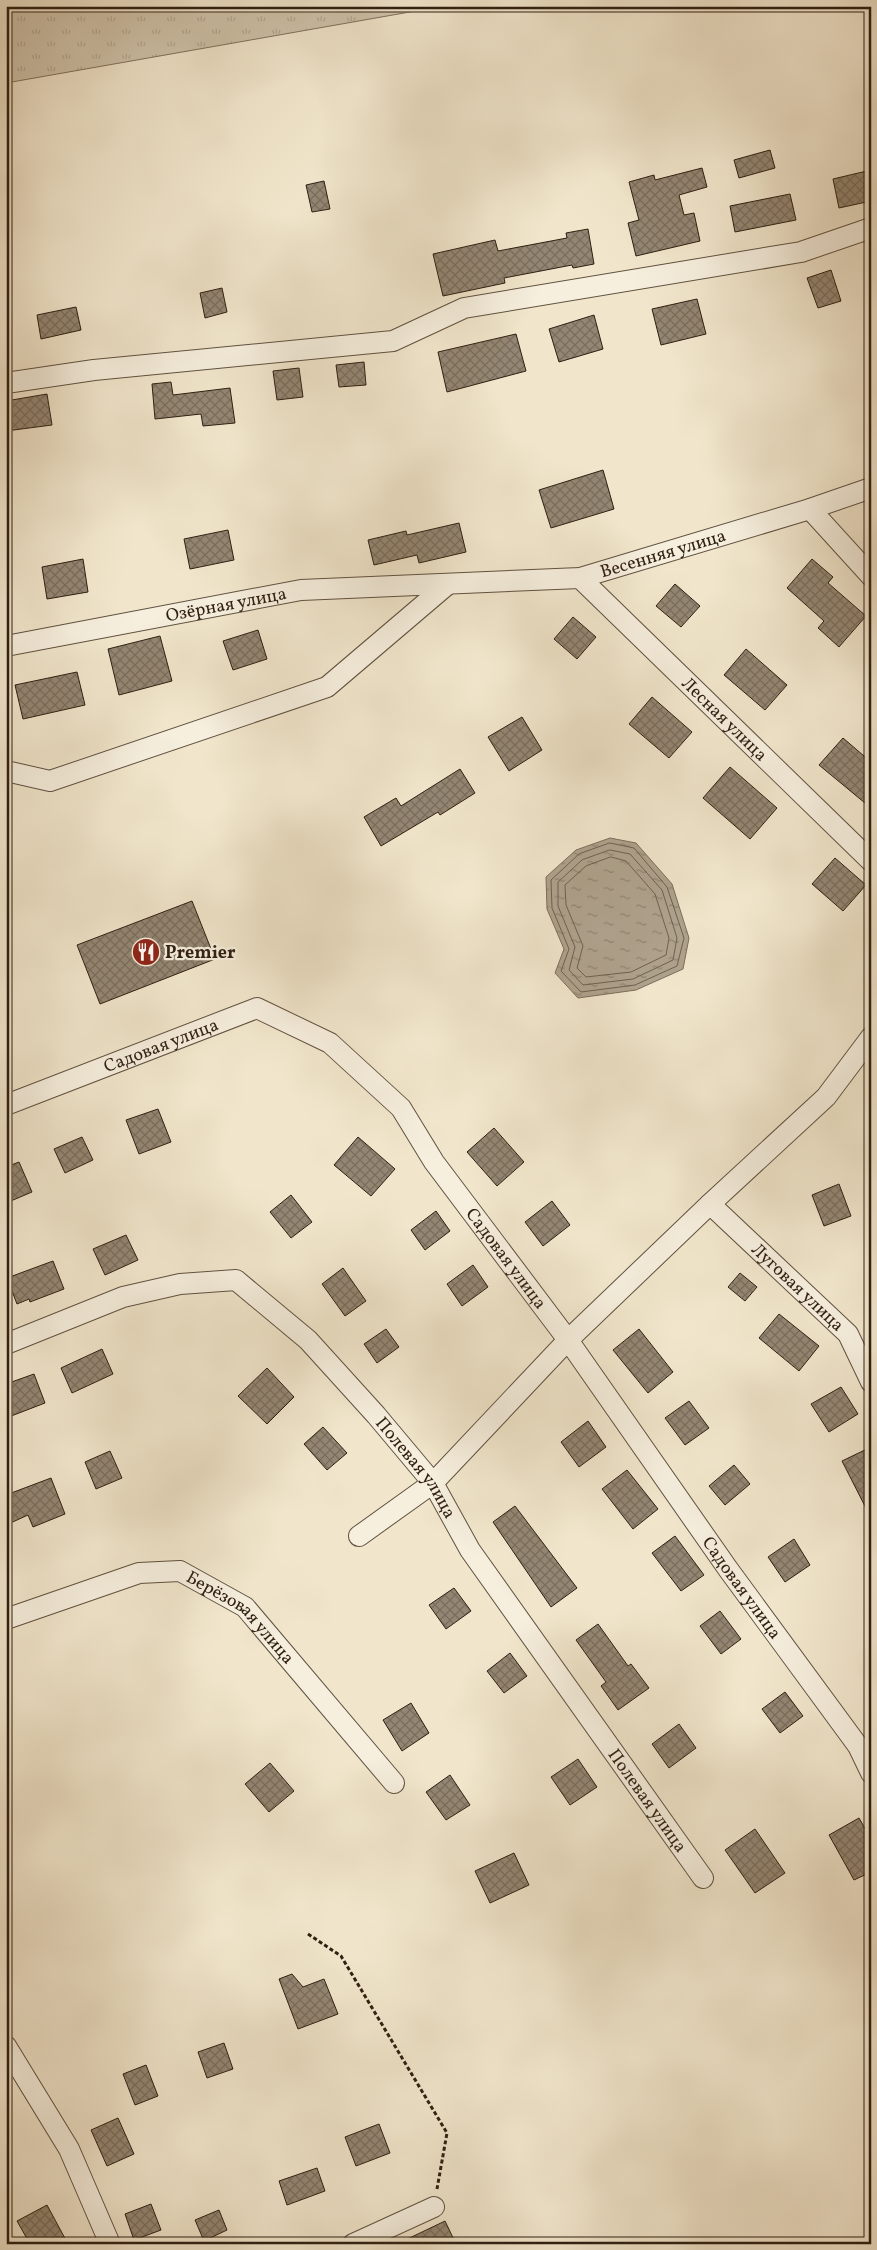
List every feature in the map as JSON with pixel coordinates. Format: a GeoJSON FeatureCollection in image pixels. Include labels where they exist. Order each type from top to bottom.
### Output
{"type":"FeatureCollection","features":[{"type":"Feature","properties":{"kind":"street"},"geometry":{"type":"LineString","coordinates":[[6,383],[94,370],[393,341],[464,308],[801,252],[871,228]]}},
{"type":"Feature","properties":{"kind":"street","name":"Весенняя улица"},"geometry":{"type":"LineString","coordinates":[[448,584],[580,578],[810,509],[871,488]]}},
{"type":"Feature","properties":{"kind":"street"},"geometry":{"type":"LineString","coordinates":[[810,509],[871,576]]}},
{"type":"Feature","properties":{"kind":"street","name":"Лесная улица"},"geometry":{"type":"LineString","coordinates":[[580,578],[871,861]]}},
{"type":"Feature","properties":{"kind":"street"},"geometry":{"type":"LineString","coordinates":[[6,771],[50,781],[327,687],[448,584]]}},
{"type":"Feature","properties":{"kind":"street","name":"Озёрная улица"},"geometry":{"type":"LineString","coordinates":[[6,646],[300,590],[448,584]]}},
{"type":"Feature","properties":{"kind":"street","name":"Садовая улица"},"geometry":{"type":"LineString","coordinates":[[6,1104],[90,1074],[256,1008],[330,1043],[401,1108],[434,1162],[568,1340],[728,1569],[858,1746],[871,1772]]}},
{"type":"Feature","properties":{"kind":"street"},"geometry":{"type":"LineString","coordinates":[[359,1536],[433,1483],[568,1340],[710,1204],[826,1097],[871,1037]]}},
{"type":"Feature","properties":{"kind":"street","name":"Луговая улица"},"geometry":{"type":"LineString","coordinates":[[710,1204],[848,1334],[871,1382]]}},
{"type":"Feature","properties":{"kind":"street","name":"Полевая улица"},"geometry":{"type":"LineString","coordinates":[[6,1344],[123,1298],[180,1284],[236,1280],[308,1340],[376,1415],[433,1483],[470,1550],[703,1878]]}},
{"type":"Feature","properties":{"kind":"street","name":"Берёзовая улица"},"geometry":{"type":"LineString","coordinates":[[6,1619],[139,1573],[180,1571],[245,1607],[394,1783]]}},
{"type":"Feature","properties":{"kind":"street"},"geometry":{"type":"LineString","coordinates":[[6,2046],[70,2149],[110,2244]]}},
{"type":"Feature","properties":{"kind":"street"},"geometry":{"type":"LineString","coordinates":[[353,2244],[434,2207]]}},
{"type":"Feature","properties":{"kind":"path"},"geometry":{"type":"LineString","coordinates":[[308,1934],[341,1956],[447,2133],[434,2207]]}},
{"type":"Feature","properties":{"kind":"green space"},"geometry":{"type":"Polygon","coordinates":[[[6,6],[444,6],[6,83],[6,6]]]}},
{"type":"Feature","properties":{"kind":"water"},"geometry":{"type":"Polygon","coordinates":[[[610,838],[636,843],[672,884],[689,938],[683,969],[636,990],[578,998],[555,973],[564,949],[547,909],[546,877],[576,850],[610,838]]]}},
{"type":"Feature","properties":{"kind":"building"},"geometry":{"type":"Polygon","coordinates":[[[770,150],[775,168],[739,178],[734,160],[770,150]]]}},
{"type":"Feature","properties":{"kind":"building"},"geometry":{"type":"Polygon","coordinates":[[[702,168],[707,187],[679,195],[684,215],[694,213],[700,241],[636,256],[628,223],[639,220],[629,182],[654,175],[655,180],[702,168]]]}},
{"type":"Feature","properties":{"kind":"building"},"geometry":{"type":"Polygon","coordinates":[[[871,170],[871,201],[839,208],[833,179],[871,170]]]}},
{"type":"Feature","properties":{"kind":"building"},"geometry":{"type":"Polygon","coordinates":[[[324,181],[330,209],[312,212],[306,185],[324,181]]]}},
{"type":"Feature","properties":{"kind":"building"},"geometry":{"type":"Polygon","coordinates":[[[790,194],[796,220],[735,232],[730,206],[790,194]]]}},
{"type":"Feature","properties":{"kind":"building"},"geometry":{"type":"Polygon","coordinates":[[[588,229],[594,264],[573,268],[572,265],[504,278],[505,283],[443,296],[433,254],[495,240],[498,251],[567,238],[566,233],[588,229]]]}},
{"type":"Feature","properties":{"kind":"building"},"geometry":{"type":"Polygon","coordinates":[[[831,270],[841,301],[818,308],[807,278],[831,270]]]}},
{"type":"Feature","properties":{"kind":"building"},"geometry":{"type":"Polygon","coordinates":[[[222,288],[227,312],[205,318],[200,293],[222,288]]]}},
{"type":"Feature","properties":{"kind":"building"},"geometry":{"type":"Polygon","coordinates":[[[697,299],[706,334],[661,345],[652,309],[697,299]]]}},
{"type":"Feature","properties":{"kind":"building"},"geometry":{"type":"Polygon","coordinates":[[[76,307],[81,330],[41,339],[37,315],[76,307]]]}},
{"type":"Feature","properties":{"kind":"building"},"geometry":{"type":"Polygon","coordinates":[[[594,315],[603,349],[559,362],[549,329],[594,315]]]}},
{"type":"Feature","properties":{"kind":"building"},"geometry":{"type":"Polygon","coordinates":[[[516,334],[526,371],[447,392],[438,352],[516,334]]]}},
{"type":"Feature","properties":{"kind":"building"},"geometry":{"type":"Polygon","coordinates":[[[364,362],[366,385],[339,387],[336,365],[364,362]]]}},
{"type":"Feature","properties":{"kind":"building"},"geometry":{"type":"Polygon","coordinates":[[[299,368],[303,397],[277,400],[273,371],[299,368]]]}},
{"type":"Feature","properties":{"kind":"building"},"geometry":{"type":"Polygon","coordinates":[[[171,382],[173,395],[230,388],[235,423],[203,426],[201,414],[155,419],[152,384],[171,382]]]}},
{"type":"Feature","properties":{"kind":"building"},"geometry":{"type":"Polygon","coordinates":[[[47,394],[52,425],[6,431],[6,401],[47,394]]]}},
{"type":"Feature","properties":{"kind":"building"},"geometry":{"type":"Polygon","coordinates":[[[603,470],[614,509],[551,528],[539,490],[603,470]]]}},
{"type":"Feature","properties":{"kind":"building"},"geometry":{"type":"Polygon","coordinates":[[[459,523],[466,552],[419,563],[417,555],[374,565],[368,540],[406,531],[407,535],[459,523]]]}},
{"type":"Feature","properties":{"kind":"building"},"geometry":{"type":"Polygon","coordinates":[[[228,530],[234,560],[190,569],[184,539],[228,530]]]}},
{"type":"Feature","properties":{"kind":"building"},"geometry":{"type":"Polygon","coordinates":[[[83,559],[88,592],[47,599],[42,567],[83,559]]]}},
{"type":"Feature","properties":{"kind":"building"},"geometry":{"type":"Polygon","coordinates":[[[812,559],[833,577],[828,583],[866,616],[839,647],[818,628],[824,621],[787,588],[812,559]]]}},
{"type":"Feature","properties":{"kind":"building"},"geometry":{"type":"Polygon","coordinates":[[[675,584],[700,606],[681,627],[656,606],[675,584]]]}},
{"type":"Feature","properties":{"kind":"building"},"geometry":{"type":"Polygon","coordinates":[[[573,617],[596,637],[577,659],[554,639],[573,617]]]}},
{"type":"Feature","properties":{"kind":"building"},"geometry":{"type":"Polygon","coordinates":[[[258,630],[267,659],[233,670],[223,641],[258,630]]]}},
{"type":"Feature","properties":{"kind":"building"},"geometry":{"type":"Polygon","coordinates":[[[160,636],[172,681],[119,695],[108,649],[160,636]]]}},
{"type":"Feature","properties":{"kind":"building"},"geometry":{"type":"Polygon","coordinates":[[[746,649],[787,685],[765,710],[724,675],[746,649]]]}},
{"type":"Feature","properties":{"kind":"building"},"geometry":{"type":"Polygon","coordinates":[[[77,672],[85,705],[23,719],[15,685],[77,672]]]}},
{"type":"Feature","properties":{"kind":"building"},"geometry":{"type":"Polygon","coordinates":[[[652,697],[692,732],[669,758],[629,724],[652,697]]]}},
{"type":"Feature","properties":{"kind":"building"},"geometry":{"type":"Polygon","coordinates":[[[522,717],[542,750],[509,771],[488,737],[522,717]]]}},
{"type":"Feature","properties":{"kind":"building"},"geometry":{"type":"Polygon","coordinates":[[[843,738],[871,762],[871,808],[819,765],[843,738]]]}},
{"type":"Feature","properties":{"kind":"building"},"geometry":{"type":"Polygon","coordinates":[[[730,767],[777,808],[750,839],[703,798],[730,767]]]}},
{"type":"Feature","properties":{"kind":"building"},"geometry":{"type":"Polygon","coordinates":[[[460,769],[475,793],[440,815],[438,812],[381,846],[364,817],[396,798],[401,806],[460,769]]]}},
{"type":"Feature","properties":{"kind":"building"},"geometry":{"type":"Polygon","coordinates":[[[835,858],[866,885],[843,911],[812,884],[835,858]]]}},
{"type":"Feature","properties":{"kind":"building","name":"Premier"},"geometry":{"type":"Polygon","coordinates":[[[192,901],[215,959],[100,1004],[77,945],[192,901]]]}},
{"type":"Feature","properties":{"kind":"building"},"geometry":{"type":"Polygon","coordinates":[[[158,1109],[171,1142],[139,1154],[126,1120],[158,1109]]]}},
{"type":"Feature","properties":{"kind":"building"},"geometry":{"type":"Polygon","coordinates":[[[494,1128],[524,1162],[497,1186],[467,1152],[494,1128]]]}},
{"type":"Feature","properties":{"kind":"building"},"geometry":{"type":"Polygon","coordinates":[[[82,1137],[93,1160],[65,1173],[54,1149],[82,1137]]]}},
{"type":"Feature","properties":{"kind":"building"},"geometry":{"type":"Polygon","coordinates":[[[358,1137],[395,1169],[371,1196],[334,1165],[358,1137]]]}},
{"type":"Feature","properties":{"kind":"building"},"geometry":{"type":"Polygon","coordinates":[[[19,1162],[32,1192],[6,1203],[6,1167],[19,1162]]]}},
{"type":"Feature","properties":{"kind":"building"},"geometry":{"type":"Polygon","coordinates":[[[839,1184],[851,1216],[824,1226],[812,1195],[839,1184]]]}},
{"type":"Feature","properties":{"kind":"building"},"geometry":{"type":"Polygon","coordinates":[[[291,1195],[312,1222],[291,1238],[270,1212],[291,1195]]]}},
{"type":"Feature","properties":{"kind":"building"},"geometry":{"type":"Polygon","coordinates":[[[552,1201],[570,1225],[543,1246],[525,1222],[552,1201]]]}},
{"type":"Feature","properties":{"kind":"building"},"geometry":{"type":"Polygon","coordinates":[[[436,1211],[450,1231],[425,1250],[411,1230],[436,1211]]]}},
{"type":"Feature","properties":{"kind":"building"},"geometry":{"type":"Polygon","coordinates":[[[126,1235],[138,1260],[105,1275],[93,1249],[126,1235]]]}},
{"type":"Feature","properties":{"kind":"building"},"geometry":{"type":"Polygon","coordinates":[[[53,1261],[64,1289],[30,1302],[29,1299],[17,1304],[7,1278],[53,1261]]]}},
{"type":"Feature","properties":{"kind":"building"},"geometry":{"type":"Polygon","coordinates":[[[473,1265],[488,1287],[462,1306],[447,1284],[473,1265]]]}},
{"type":"Feature","properties":{"kind":"building"},"geometry":{"type":"Polygon","coordinates":[[[343,1268],[366,1301],[345,1316],[322,1284],[343,1268]]]}},
{"type":"Feature","properties":{"kind":"building"},"geometry":{"type":"Polygon","coordinates":[[[740,1273],[757,1287],[745,1301],[728,1287],[740,1273]]]}},
{"type":"Feature","properties":{"kind":"building"},"geometry":{"type":"Polygon","coordinates":[[[779,1314],[819,1346],[799,1371],[759,1338],[779,1314]]]}},
{"type":"Feature","properties":{"kind":"building"},"geometry":{"type":"Polygon","coordinates":[[[386,1329],[399,1347],[377,1363],[364,1344],[386,1329]]]}},
{"type":"Feature","properties":{"kind":"building"},"geometry":{"type":"Polygon","coordinates":[[[639,1329],[673,1372],[648,1393],[613,1350],[639,1329]]]}},
{"type":"Feature","properties":{"kind":"building"},"geometry":{"type":"Polygon","coordinates":[[[102,1349],[113,1374],[72,1393],[61,1368],[102,1349]]]}},
{"type":"Feature","properties":{"kind":"building"},"geometry":{"type":"Polygon","coordinates":[[[267,1368],[294,1397],[267,1424],[238,1396],[267,1368]]]}},
{"type":"Feature","properties":{"kind":"building"},"geometry":{"type":"Polygon","coordinates":[[[34,1374],[45,1403],[6,1418],[6,1384],[34,1374]]]}},
{"type":"Feature","properties":{"kind":"building"},"geometry":{"type":"Polygon","coordinates":[[[841,1387],[858,1414],[829,1432],[811,1404],[841,1387]]]}},
{"type":"Feature","properties":{"kind":"building"},"geometry":{"type":"Polygon","coordinates":[[[689,1401],[709,1428],[685,1445],[665,1418],[689,1401]]]}},
{"type":"Feature","properties":{"kind":"building"},"geometry":{"type":"Polygon","coordinates":[[[588,1421],[606,1447],[579,1467],[561,1442],[588,1421]]]}},
{"type":"Feature","properties":{"kind":"building"},"geometry":{"type":"Polygon","coordinates":[[[323,1427],[347,1453],[327,1470],[304,1444],[323,1427]]]}},
{"type":"Feature","properties":{"kind":"building"},"geometry":{"type":"Polygon","coordinates":[[[871,1447],[871,1518],[842,1461],[871,1447]]]}},
{"type":"Feature","properties":{"kind":"building"},"geometry":{"type":"Polygon","coordinates":[[[110,1451],[122,1478],[96,1489],[85,1462],[110,1451]]]}},
{"type":"Feature","properties":{"kind":"building"},"geometry":{"type":"Polygon","coordinates":[[[734,1465],[750,1484],[725,1505],[709,1486],[734,1465]]]}},
{"type":"Feature","properties":{"kind":"building"},"geometry":{"type":"Polygon","coordinates":[[[627,1470],[658,1509],[633,1529],[602,1489],[627,1470]]]}},
{"type":"Feature","properties":{"kind":"building"},"geometry":{"type":"Polygon","coordinates":[[[51,1478],[65,1514],[33,1527],[28,1515],[6,1525],[6,1495],[51,1478]]]}},
{"type":"Feature","properties":{"kind":"building"},"geometry":{"type":"Polygon","coordinates":[[[515,1506],[577,1588],[551,1607],[493,1522],[515,1506]]]}},
{"type":"Feature","properties":{"kind":"building"},"geometry":{"type":"Polygon","coordinates":[[[675,1536],[704,1575],[681,1591],[652,1553],[675,1536]]]}},
{"type":"Feature","properties":{"kind":"building"},"geometry":{"type":"Polygon","coordinates":[[[794,1539],[810,1565],[785,1582],[768,1557],[794,1539]]]}},
{"type":"Feature","properties":{"kind":"building"},"geometry":{"type":"Polygon","coordinates":[[[454,1588],[471,1611],[446,1629],[429,1605],[454,1588]]]}},
{"type":"Feature","properties":{"kind":"building"},"geometry":{"type":"Polygon","coordinates":[[[720,1611],[741,1639],[721,1654],[700,1626],[720,1611]]]}},
{"type":"Feature","properties":{"kind":"building"},"geometry":{"type":"Polygon","coordinates":[[[598,1624],[628,1666],[631,1664],[649,1688],[618,1710],[601,1686],[606,1682],[576,1640],[598,1624]]]}},
{"type":"Feature","properties":{"kind":"building"},"geometry":{"type":"Polygon","coordinates":[[[510,1653],[527,1676],[504,1693],[487,1671],[510,1653]]]}},
{"type":"Feature","properties":{"kind":"building"},"geometry":{"type":"Polygon","coordinates":[[[785,1692],[803,1716],[780,1733],[762,1709],[785,1692]]]}},
{"type":"Feature","properties":{"kind":"building"},"geometry":{"type":"Polygon","coordinates":[[[411,1703],[429,1733],[402,1751],[383,1720],[411,1703]]]}},
{"type":"Feature","properties":{"kind":"building"},"geometry":{"type":"Polygon","coordinates":[[[679,1724],[696,1748],[669,1768],[652,1744],[679,1724]]]}},
{"type":"Feature","properties":{"kind":"building"},"geometry":{"type":"Polygon","coordinates":[[[578,1759],[597,1787],[570,1805],[551,1777],[578,1759]]]}},
{"type":"Feature","properties":{"kind":"building"},"geometry":{"type":"Polygon","coordinates":[[[270,1763],[294,1791],[269,1812],[245,1784],[270,1763]]]}},
{"type":"Feature","properties":{"kind":"building"},"geometry":{"type":"Polygon","coordinates":[[[450,1775],[470,1805],[446,1820],[426,1792],[450,1775]]]}},
{"type":"Feature","properties":{"kind":"building"},"geometry":{"type":"Polygon","coordinates":[[[859,1818],[871,1839],[871,1872],[854,1880],[829,1835],[859,1818]]]}},
{"type":"Feature","properties":{"kind":"building"},"geometry":{"type":"Polygon","coordinates":[[[755,1829],[785,1873],[755,1893],[725,1850],[755,1829]]]}},
{"type":"Feature","properties":{"kind":"building"},"geometry":{"type":"Polygon","coordinates":[[[514,1853],[529,1885],[490,1903],[475,1871],[514,1853]]]}},
{"type":"Feature","properties":{"kind":"building"},"geometry":{"type":"Polygon","coordinates":[[[292,1974],[303,1987],[324,1979],[338,2014],[298,2029],[279,1979],[292,1974]]]}},
{"type":"Feature","properties":{"kind":"building"},"geometry":{"type":"Polygon","coordinates":[[[224,2043],[233,2069],[207,2078],[198,2052],[224,2043]]]}},
{"type":"Feature","properties":{"kind":"building"},"geometry":{"type":"Polygon","coordinates":[[[146,2065],[158,2096],[135,2105],[123,2074],[146,2065]]]}},
{"type":"Feature","properties":{"kind":"building"},"geometry":{"type":"Polygon","coordinates":[[[118,2118],[134,2154],[107,2166],[91,2130],[118,2118]]]}},
{"type":"Feature","properties":{"kind":"building"},"geometry":{"type":"Polygon","coordinates":[[[379,2124],[390,2153],[356,2166],[345,2137],[379,2124]]]}},
{"type":"Feature","properties":{"kind":"building"},"geometry":{"type":"Polygon","coordinates":[[[317,2168],[325,2191],[287,2205],[279,2181],[317,2168]]]}},
{"type":"Feature","properties":{"kind":"building"},"geometry":{"type":"Polygon","coordinates":[[[151,2204],[161,2230],[134,2240],[125,2214],[151,2204]]]}},
{"type":"Feature","properties":{"kind":"building"},"geometry":{"type":"Polygon","coordinates":[[[47,2205],[68,2244],[30,2244],[17,2221],[47,2205]]]}},
{"type":"Feature","properties":{"kind":"building"},"geometry":{"type":"Polygon","coordinates":[[[219,2210],[227,2230],[204,2241],[195,2220],[219,2210]]]}},
{"type":"Feature","properties":{"kind":"building"},"geometry":{"type":"Polygon","coordinates":[[[445,2221],[456,2244],[397,2244],[445,2221]]]}},
{"type":"Feature","properties":{"kind":"place","name":"Premier"},"geometry":{"type":"Point","coordinates":[146,952]}}]}
